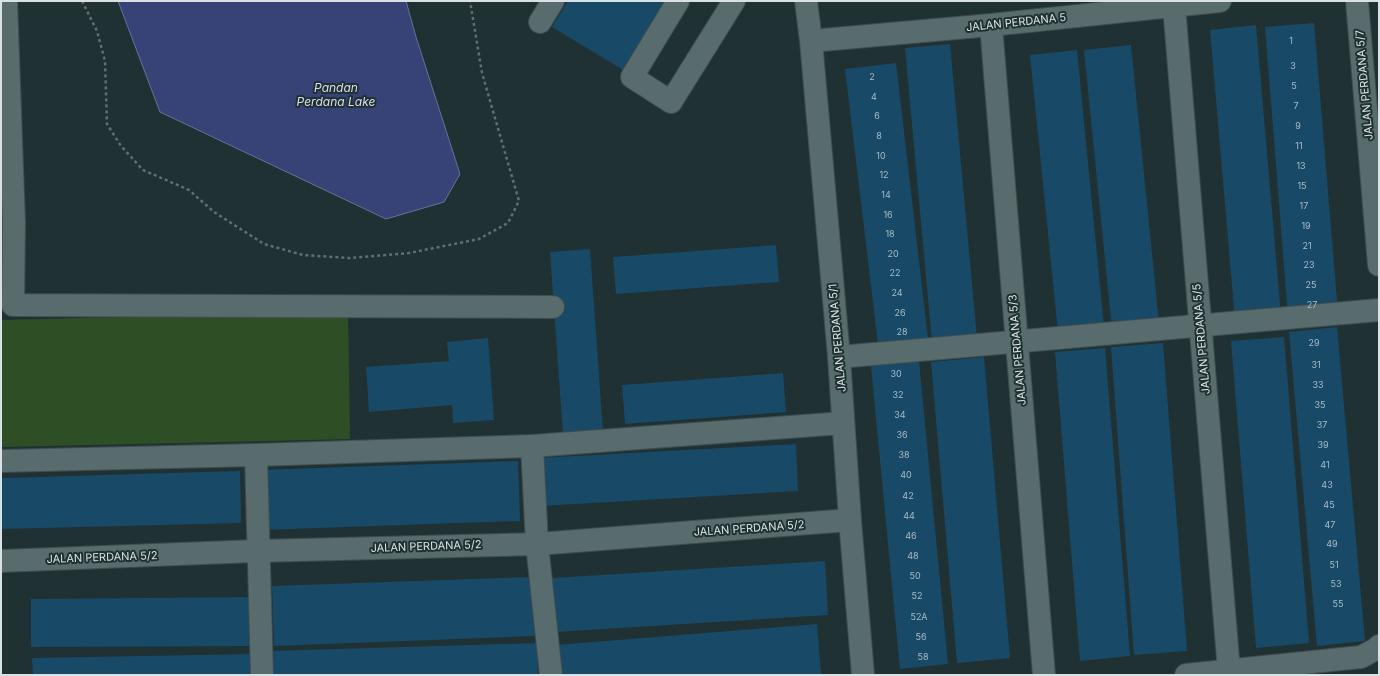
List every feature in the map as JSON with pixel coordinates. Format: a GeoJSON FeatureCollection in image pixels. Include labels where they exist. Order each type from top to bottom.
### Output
{"type":"FeatureCollection","features":[{"type":"Feature","properties":{"kind":"street"},"geometry":{"type":"LineString","coordinates":[[6,1],[8,223],[13,305],[553,307]]}},
{"type":"Feature","properties":{"kind":"street"},"geometry":{"type":"LineString","coordinates":[[540,22],[553,1]]}},
{"type":"Feature","properties":{"kind":"street"},"geometry":{"type":"LineString","coordinates":[[678,1],[632,77],[672,102],[734,1]]}},
{"type":"Feature","properties":{"kind":"street","name":"JALAN PERDANA 5/1"},"geometry":{"type":"LineString","coordinates":[[806,1],[811,41],[839,357],[850,520],[863,675]]}},
{"type":"Feature","properties":{"kind":"street","name":"JALAN PERDANA 5"},"geometry":{"type":"LineString","coordinates":[[811,41],[991,25],[1220,1]]}},
{"type":"Feature","properties":{"kind":"street","name":"JALAN PERDANA 5/7"},"geometry":{"type":"LineString","coordinates":[[1357,1],[1379,265]]}},
{"type":"Feature","properties":{"kind":"street","name":"JALAN PERDANA 5/5"},"geometry":{"type":"LineString","coordinates":[[1174,6],[1229,671]]}},
{"type":"Feature","properties":{"kind":"street","name":"JALAN PERDANA 5/3"},"geometry":{"type":"LineString","coordinates":[[991,25],[1044,675]]}},
{"type":"Feature","properties":{"kind":"street"},"geometry":{"type":"LineString","coordinates":[[839,357],[1379,310]]}},
{"type":"Feature","properties":{"kind":"street"},"geometry":{"type":"LineString","coordinates":[[1,461],[256,455],[532,446],[843,423]]}},
{"type":"Feature","properties":{"kind":"street"},"geometry":{"type":"LineString","coordinates":[[532,446],[537,544],[551,675]]}},
{"type":"Feature","properties":{"kind":"street"},"geometry":{"type":"LineString","coordinates":[[256,455],[262,675]]}},
{"type":"Feature","properties":{"kind":"street","name":"JALAN PERDANA 5/2"},"geometry":{"type":"LineString","coordinates":[[1,561],[258,551],[537,544],[850,520]]}},
{"type":"Feature","properties":{"kind":"street"},"geometry":{"type":"LineString","coordinates":[[1186,675],[1361,657],[1379,646]]}},
{"type":"Feature","properties":{"kind":"path"},"geometry":{"type":"LineString","coordinates":[[82,1],[97,31],[105,61],[107,124],[120,146],[143,170],[189,190],[214,212],[264,244],[303,255],[349,258],[409,253],[479,239],[508,223],[519,201],[482,73],[470,1]]}},
{"type":"Feature","properties":{"kind":"green space"},"geometry":{"type":"Polygon","coordinates":[[[348,312],[350,439],[1,447],[1,320],[348,312]]]}},
{"type":"Feature","properties":{"kind":"water","name":"Pandan Perdana Lake"},"geometry":{"type":"Polygon","coordinates":[[[118,1],[406,1],[460,174],[444,202],[386,219],[160,112],[118,1]]]}},
{"type":"Feature","properties":{"kind":"building"},"geometry":{"type":"Polygon","coordinates":[[[568,1],[669,1],[625,71],[552,27],[568,1]]]}},
{"type":"Feature","properties":{"kind":"building"},"geometry":{"type":"Polygon","coordinates":[[[1314,23],[1338,312],[1288,316],[1265,27],[1314,23]]]}},
{"type":"Feature","properties":{"kind":"building"},"geometry":{"type":"Polygon","coordinates":[[[1256,25],[1281,316],[1235,320],[1210,30],[1256,25]]]}},
{"type":"Feature","properties":{"kind":"building"},"geometry":{"type":"Polygon","coordinates":[[[950,44],[977,338],[932,342],[905,48],[950,44]]]}},
{"type":"Feature","properties":{"kind":"building"},"geometry":{"type":"Polygon","coordinates":[[[1131,45],[1159,323],[1112,329],[1084,50],[1131,45]]]}},
{"type":"Feature","properties":{"kind":"building"},"geometry":{"type":"Polygon","coordinates":[[[1077,50],[1104,327],[1058,332],[1030,55],[1077,50]]]}},
{"type":"Feature","properties":{"kind":"building"},"geometry":{"type":"Polygon","coordinates":[[[896,63],[928,338],[878,344],[845,69],[896,63]]]}},
{"type":"Feature","properties":{"kind":"building"},"geometry":{"type":"Polygon","coordinates":[[[776,245],[779,282],[616,294],[613,257],[776,245]]]}},
{"type":"Feature","properties":{"kind":"building"},"geometry":{"type":"Polygon","coordinates":[[[590,249],[603,432],[563,435],[550,252],[590,249]]]}},
{"type":"Feature","properties":{"kind":"building"},"geometry":{"type":"Polygon","coordinates":[[[1337,327],[1365,641],[1317,646],[1289,332],[1337,327]]]}},
{"type":"Feature","properties":{"kind":"building"},"geometry":{"type":"Polygon","coordinates":[[[1284,337],[1309,643],[1256,648],[1231,341],[1284,337]]]}},
{"type":"Feature","properties":{"kind":"building"},"geometry":{"type":"Polygon","coordinates":[[[488,338],[494,420],[453,423],[452,405],[369,412],[366,367],[449,361],[447,342],[488,338]]]}},
{"type":"Feature","properties":{"kind":"building"},"geometry":{"type":"Polygon","coordinates":[[[1163,343],[1187,651],[1134,655],[1111,347],[1163,343]]]}},
{"type":"Feature","properties":{"kind":"building"},"geometry":{"type":"Polygon","coordinates":[[[1105,348],[1130,656],[1080,661],[1055,352],[1105,348]]]}},
{"type":"Feature","properties":{"kind":"building"},"geometry":{"type":"Polygon","coordinates":[[[984,357],[1010,658],[957,663],[931,362],[984,357]]]}},
{"type":"Feature","properties":{"kind":"building"},"geometry":{"type":"Polygon","coordinates":[[[919,361],[948,664],[900,669],[871,366],[919,361]]]}},
{"type":"Feature","properties":{"kind":"building"},"geometry":{"type":"Polygon","coordinates":[[[783,373],[786,412],[625,424],[622,385],[783,373]]]}},
{"type":"Feature","properties":{"kind":"building"},"geometry":{"type":"Polygon","coordinates":[[[796,444],[798,491],[541,506],[538,458],[796,444]]]}},
{"type":"Feature","properties":{"kind":"building"},"geometry":{"type":"Polygon","coordinates":[[[518,461],[520,521],[261,530],[259,470],[518,461]]]}},
{"type":"Feature","properties":{"kind":"building"},"geometry":{"type":"Polygon","coordinates":[[[240,471],[241,523],[1,529],[1,478],[240,471]]]}},
{"type":"Feature","properties":{"kind":"building"},"geometry":{"type":"Polygon","coordinates":[[[825,561],[828,615],[555,632],[552,578],[825,561]]]}},
{"type":"Feature","properties":{"kind":"building"},"geometry":{"type":"Polygon","coordinates":[[[533,577],[535,636],[274,646],[272,586],[533,577]]]}},
{"type":"Feature","properties":{"kind":"building"},"geometry":{"type":"Polygon","coordinates":[[[254,597],[254,646],[31,647],[31,599],[254,597]]]}},
{"type":"Feature","properties":{"kind":"building"},"geometry":{"type":"Polygon","coordinates":[[[817,624],[821,675],[558,675],[556,645],[817,624]]]}},
{"type":"Feature","properties":{"kind":"building"},"geometry":{"type":"Polygon","coordinates":[[[537,643],[538,675],[273,675],[272,651],[537,643]]]}},
{"type":"Feature","properties":{"kind":"building"},"geometry":{"type":"Polygon","coordinates":[[[253,654],[253,675],[33,675],[32,658],[253,654]]]}}]}
